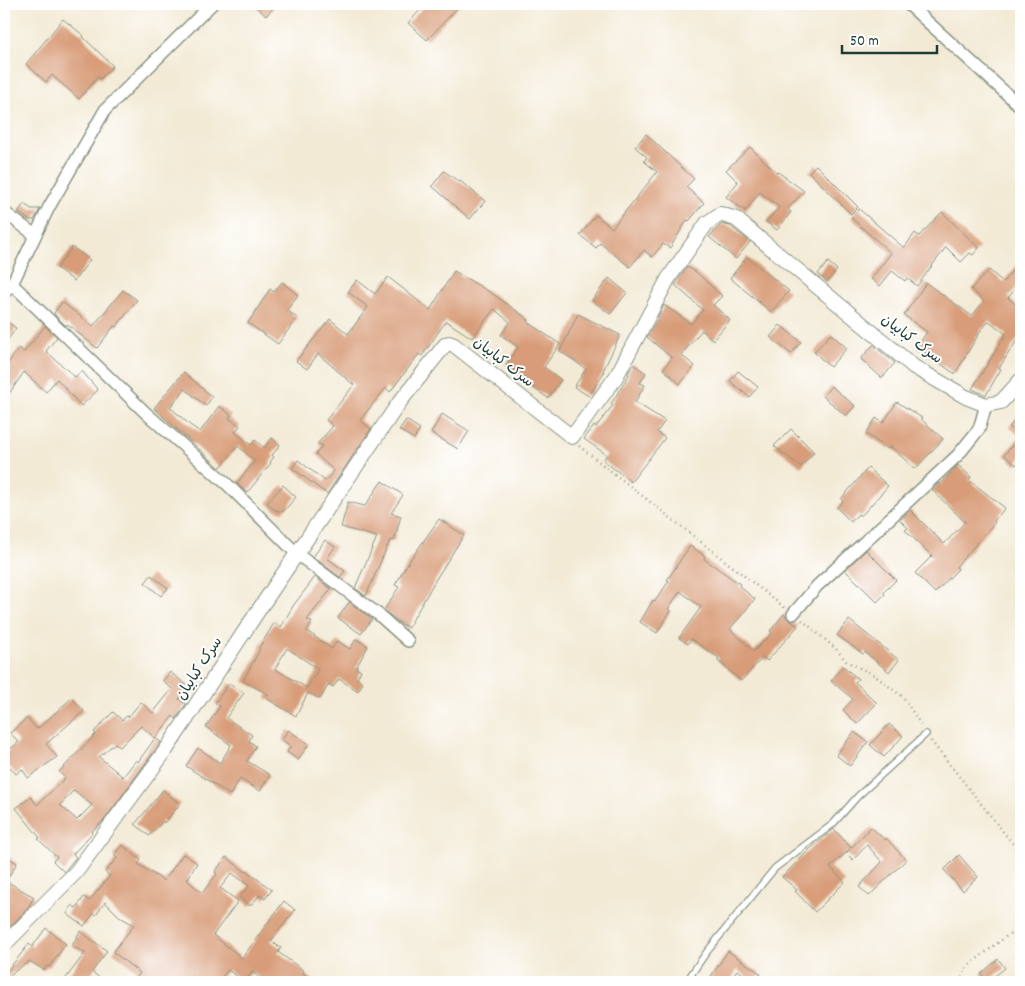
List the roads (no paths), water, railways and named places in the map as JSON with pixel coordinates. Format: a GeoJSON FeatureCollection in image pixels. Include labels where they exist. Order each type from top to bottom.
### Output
{"type":"FeatureCollection","features":[{"type":"Feature","properties":{"kind":"street"},"geometry":{"type":"LineString","coordinates":[[4,293],[12,284],[48,207],[105,110],[212,4]]}},
{"type":"Feature","properties":{"kind":"street"},"geometry":{"type":"LineString","coordinates":[[908,4],[1021,107]]}},
{"type":"Feature","properties":{"kind":"street"},"geometry":{"type":"LineString","coordinates":[[4,212],[35,235]]}},
{"type":"Feature","properties":{"kind":"street","name":"سرک کبابیان"},"geometry":{"type":"LineString","coordinates":[[4,945],[76,872],[166,750],[399,403],[445,345],[449,343],[454,345],[572,438],[616,376],[668,279],[707,223],[720,214],[736,219],[914,367],[966,397],[986,405]]}},
{"type":"Feature","properties":{"kind":"street"},"geometry":{"type":"LineString","coordinates":[[12,284],[147,414],[228,485],[296,554],[379,615],[408,642]]}},
{"type":"Feature","properties":{"kind":"street"},"geometry":{"type":"LineString","coordinates":[[793,614],[817,586],[958,456],[979,429],[986,405],[1001,402],[1021,380]]}},
{"type":"Feature","properties":{"kind":"lane"},"geometry":{"type":"LineString","coordinates":[[686,982],[706,952],[775,868],[833,824],[858,796],[926,734]]}}]}
